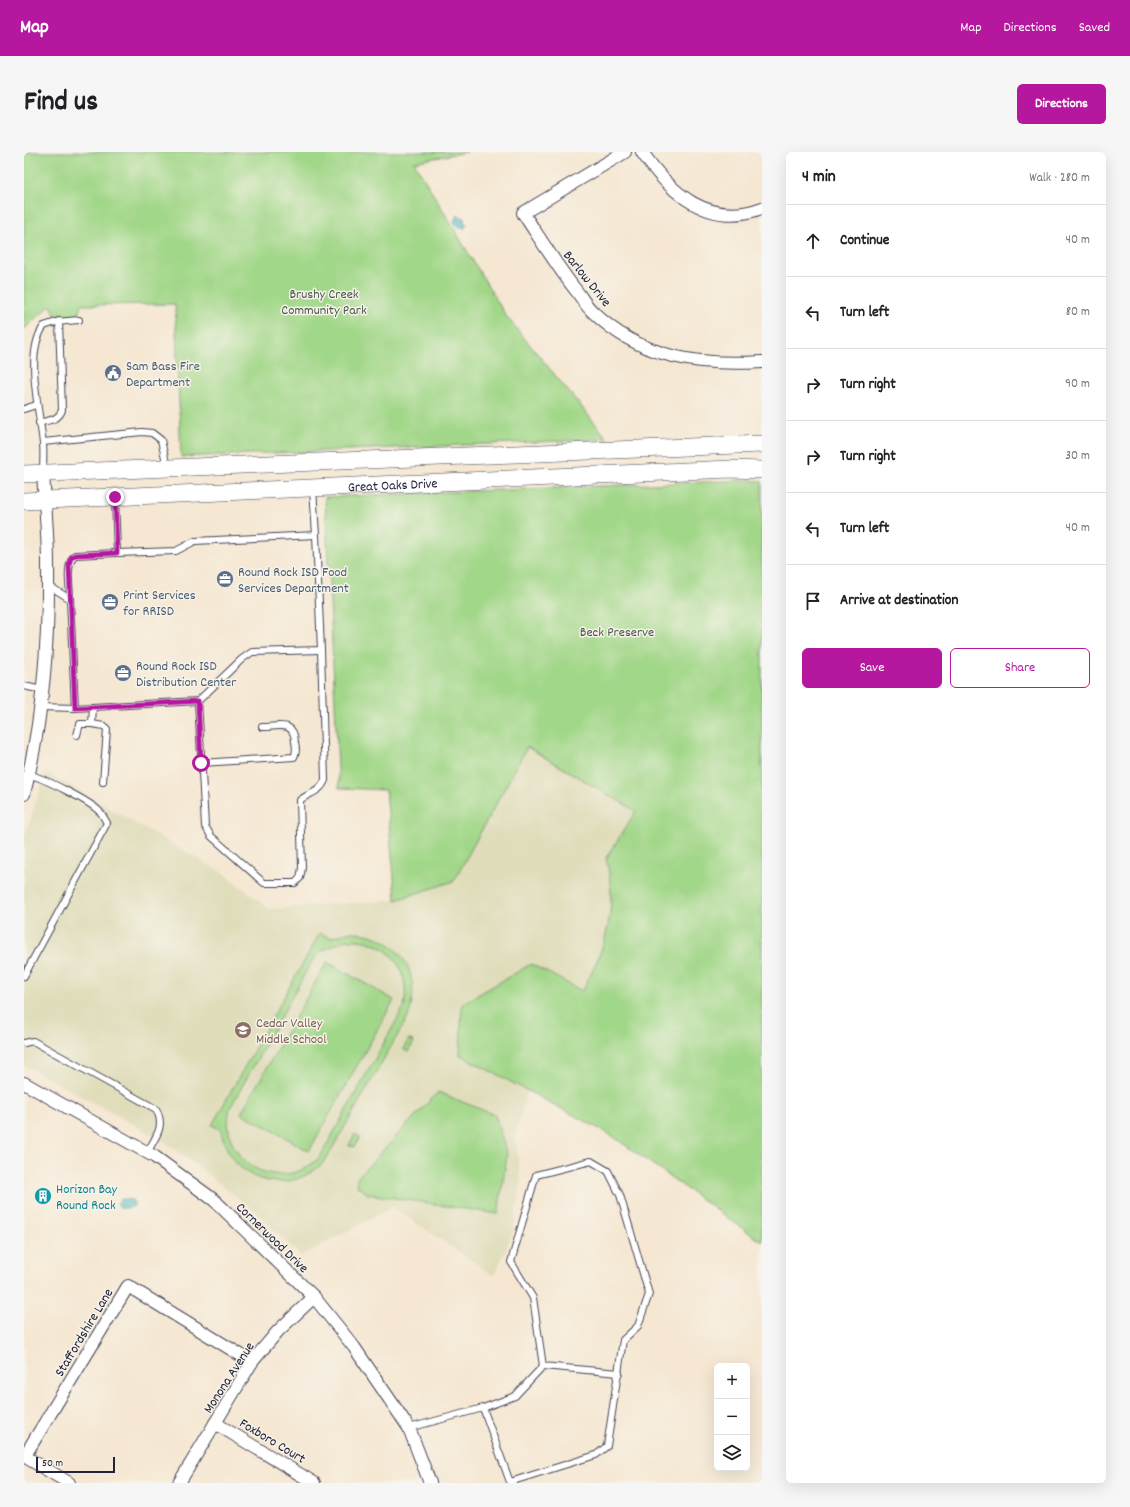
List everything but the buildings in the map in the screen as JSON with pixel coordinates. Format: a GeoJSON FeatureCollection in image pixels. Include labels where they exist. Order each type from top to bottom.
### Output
{"type":"FeatureCollection","features":[{"type":"Feature","properties":{"kind":"street","name":"Barlow Drive"},"geometry":{"type":"LineString","coordinates":[[625,152],[523,213],[567,280],[593,312],[629,340],[666,355],[688,360],[727,364],[762,362]]}},
{"type":"Feature","properties":{"kind":"street"},"geometry":{"type":"LineString","coordinates":[[642,152],[661,177],[679,195],[709,211],[729,214],[762,208]]}},
{"type":"Feature","properties":{"kind":"street","name":"Great Oaks Drive"},"geometry":{"type":"LineString","coordinates":[[24,474],[762,444]]}},
{"type":"Feature","properties":{"kind":"street","name":"Great Oaks Drive"},"geometry":{"type":"LineString","coordinates":[[24,500],[313,489],[730,469],[762,470]]}},
{"type":"Feature","properties":{"kind":"street"},"geometry":{"type":"LineString","coordinates":[[24,794],[26,773],[36,737],[48,627],[48,585],[43,474]]}},
{"type":"Feature","properties":{"kind":"street","name":"Cornerwood Drive"},"geometry":{"type":"LineString","coordinates":[[24,1083],[147,1153],[214,1200],[314,1297],[354,1347],[408,1428],[430,1483]]}},
{"type":"Feature","properties":{"kind":"street","name":"Staffordshire Lane"},"geometry":{"type":"LineString","coordinates":[[24,1457],[128,1286],[252,1362]]}},
{"type":"Feature","properties":{"kind":"street","name":"Monona Avenue"},"geometry":{"type":"LineString","coordinates":[[179,1483],[252,1362],[278,1331],[314,1297]]}},
{"type":"Feature","properties":{"kind":"street","name":"Foxboro Court"},"geometry":{"type":"LineString","coordinates":[[216,1423],[314,1483]]}},
{"type":"Feature","properties":{"kind":"street"},"geometry":{"type":"LineString","coordinates":[[24,1457],[69,1483]]}},
{"type":"Feature","properties":{"kind":"lane"},"geometry":{"type":"LineString","coordinates":[[43,474],[43,442],[36,405],[36,340],[44,326],[59,321],[79,320]]}},
{"type":"Feature","properties":{"kind":"lane"},"geometry":{"type":"LineString","coordinates":[[39,422],[57,418],[61,415],[62,410],[59,321]]}},
{"type":"Feature","properties":{"kind":"lane"},"geometry":{"type":"LineString","coordinates":[[24,409],[36,405]]}},
{"type":"Feature","properties":{"kind":"lane"},"geometry":{"type":"LineString","coordinates":[[43,442],[113,434],[152,433],[161,440],[168,468]]}},
{"type":"Feature","properties":{"kind":"lane"},"geometry":{"type":"LineString","coordinates":[[198,701],[205,826],[211,836],[264,883],[295,883],[300,878],[302,868],[300,800],[308,794],[317,791],[323,786],[325,780],[321,650],[313,489]]}},
{"type":"Feature","properties":{"kind":"lane"},"geometry":{"type":"LineString","coordinates":[[115,497],[117,553]]}},
{"type":"Feature","properties":{"kind":"lane"},"geometry":{"type":"LineString","coordinates":[[75,708],[69,564],[71,558],[75,555],[176,551],[195,541],[316,535]]}},
{"type":"Feature","properties":{"kind":"lane"},"geometry":{"type":"LineString","coordinates":[[48,585],[70,599]]}},
{"type":"Feature","properties":{"kind":"lane"},"geometry":{"type":"LineString","coordinates":[[40,707],[75,708],[198,701],[242,658],[252,652],[321,650]]}},
{"type":"Feature","properties":{"kind":"lane"},"geometry":{"type":"LineString","coordinates":[[24,686],[42,690]]}},
{"type":"Feature","properties":{"kind":"lane"},"geometry":{"type":"LineString","coordinates":[[92,724],[93,707]]}},
{"type":"Feature","properties":{"kind":"lane"},"geometry":{"type":"LineString","coordinates":[[77,735],[80,724],[104,726],[107,729],[103,782]]}},
{"type":"Feature","properties":{"kind":"lane"},"geometry":{"type":"LineString","coordinates":[[201,763],[294,757],[296,754],[295,732],[292,728],[262,728]]}},
{"type":"Feature","properties":{"kind":"lane"},"geometry":{"type":"LineString","coordinates":[[24,976],[107,823],[100,812],[83,801],[42,778],[26,773]]}},
{"type":"Feature","properties":{"kind":"lane"},"geometry":{"type":"LineString","coordinates":[[24,1042],[33,1041],[156,1110],[160,1117],[161,1125],[147,1153]]}},
{"type":"Feature","properties":{"kind":"lane"},"geometry":{"type":"LineString","coordinates":[[483,1408],[510,1482],[596,1455],[607,1446],[623,1340],[638,1326],[649,1294],[620,1195],[608,1171],[591,1161],[536,1175],[511,1262],[533,1298],[543,1366]]}},
{"type":"Feature","properties":{"kind":"lane"},"geometry":{"type":"LineString","coordinates":[[408,1428],[483,1408],[515,1396],[543,1366]]}},
{"type":"Feature","properties":{"kind":"lane"},"geometry":{"type":"LineString","coordinates":[[543,1366],[619,1373]]}},
{"type":"Feature","properties":{"kind":"shaded area","name":"Cedar Valley Middle School"},"geometry":{"type":"Polygon","coordinates":[[[527,746],[636,811],[606,858],[611,880],[611,913],[603,947],[582,992],[531,964],[460,1055],[527,1091],[515,1135],[521,1183],[513,1233],[494,1276],[393,1207],[301,1256],[254,1210],[164,1141],[24,1065],[24,839],[46,772],[223,873],[270,909],[396,900],[454,881],[527,746]]]}},
{"type":"Feature","properties":{"kind":"green space","name":"Brushy Creek Community Park"},"geometry":{"type":"Polygon","coordinates":[[[24,152],[467,152],[414,162],[506,316],[608,439],[181,457],[175,304],[81,305],[78,316],[55,315],[51,305],[24,329],[24,152]]]}},
{"type":"Feature","properties":{"kind":"green space","name":"Beck Preserve"},"geometry":{"type":"Polygon","coordinates":[[[749,480],[762,481],[762,1242],[611,1135],[460,1055],[462,1004],[531,964],[582,991],[598,958],[608,927],[611,894],[606,858],[636,811],[527,747],[454,881],[396,900],[386,790],[339,788],[325,497],[749,480]]]}},
{"type":"Feature","properties":{"kind":"green space"},"geometry":{"type":"Polygon","coordinates":[[[351,932],[368,934],[382,940],[394,948],[403,958],[409,971],[412,985],[412,1001],[408,1017],[325,1161],[310,1173],[294,1180],[278,1182],[262,1180],[248,1173],[236,1163],[227,1148],[221,1130],[212,1125],[320,933],[330,938],[351,932]],[[346,940],[323,950],[312,961],[230,1108],[228,1128],[233,1144],[242,1158],[255,1168],[271,1174],[287,1174],[304,1169],[320,1157],[404,1007],[404,979],[400,967],[393,957],[384,949],[360,940],[346,940]]]}},
{"type":"Feature","properties":{"kind":"green space"},"geometry":{"type":"Polygon","coordinates":[[[327,962],[394,1000],[309,1151],[241,1113],[327,962]]]}},
{"type":"Feature","properties":{"kind":"green space"},"geometry":{"type":"Polygon","coordinates":[[[409,1039],[414,1042],[408,1052],[403,1049],[409,1039]]]}},
{"type":"Feature","properties":{"kind":"green space"},"geometry":{"type":"Polygon","coordinates":[[[438,1092],[495,1115],[507,1155],[498,1214],[368,1194],[358,1187],[357,1178],[438,1092]]]}},
{"type":"Feature","properties":{"kind":"green space"},"geometry":{"type":"Polygon","coordinates":[[[355,1134],[360,1137],[354,1147],[349,1145],[355,1134]]]}},
{"type":"Feature","properties":{"kind":"water"},"geometry":{"type":"Polygon","coordinates":[[[457,215],[464,218],[464,222],[467,224],[464,229],[458,227],[454,222],[457,215]]]}},
{"type":"Feature","properties":{"kind":"water"},"geometry":{"type":"Polygon","coordinates":[[[121,1199],[132,1200],[134,1206],[130,1208],[121,1208],[117,1203],[121,1199]]]}},
{"type":"Feature","properties":{"kind":"place","name":"Sam Bass Fire Department"},"geometry":{"type":"Point","coordinates":[113,373]}},
{"type":"Feature","properties":{"kind":"place","name":"Round Rock ISD Food Services Department"},"geometry":{"type":"Point","coordinates":[225,579]}},
{"type":"Feature","properties":{"kind":"place","name":"Print Services for RRISD"},"geometry":{"type":"Point","coordinates":[110,602]}},
{"type":"Feature","properties":{"kind":"place","name":"Round Rock ISD Distribution Center"},"geometry":{"type":"Point","coordinates":[123,673]}},
{"type":"Feature","properties":{"kind":"place","name":"Cedar Valley Middle School"},"geometry":{"type":"Point","coordinates":[243,1030]}},
{"type":"Feature","properties":{"kind":"place","name":"Horizon Bay Round Rock"},"geometry":{"type":"Point","coordinates":[43,1196]}},
{"type":"Feature","properties":{"kind":"route"},"geometry":{"type":"LineString","coordinates":[[115,497],[117,553],[75,555],[71,558],[69,564],[75,708],[198,701],[201,763]]}}]}
